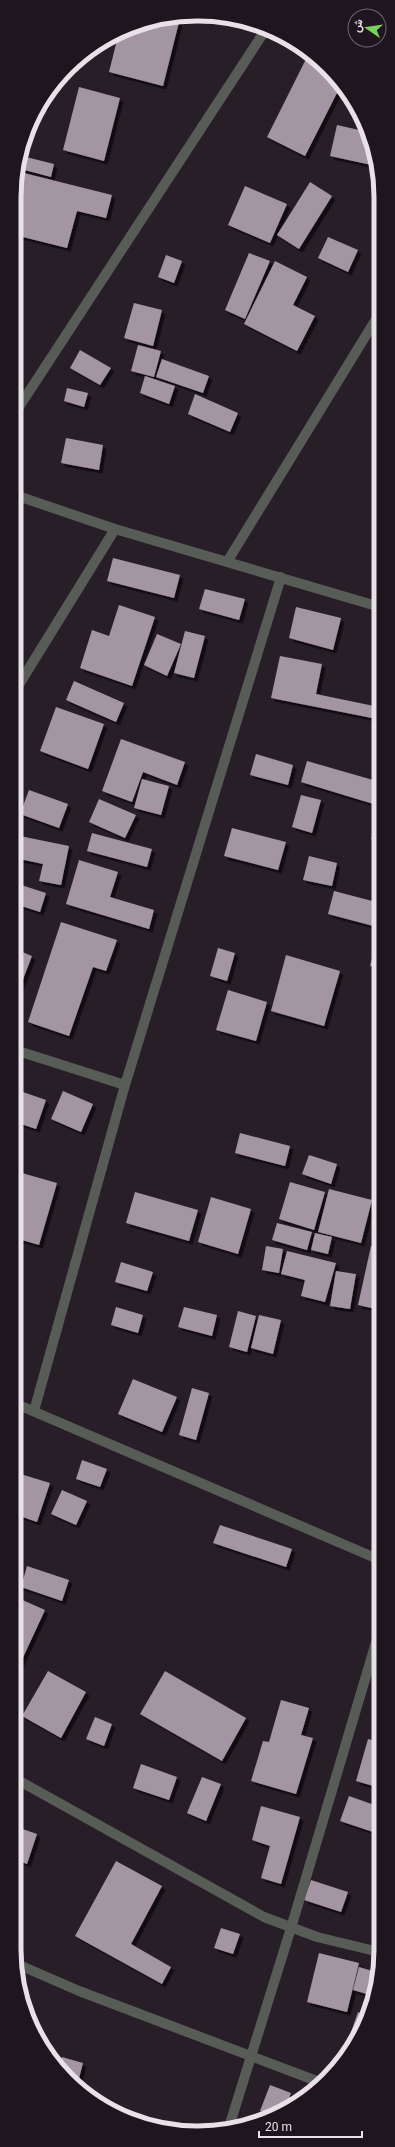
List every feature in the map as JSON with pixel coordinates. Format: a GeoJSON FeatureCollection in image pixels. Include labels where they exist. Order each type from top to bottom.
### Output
{"type":"FeatureCollection","features":[{"type":"Feature","properties":{"kind":"street"},"geometry":{"type":"LineString","coordinates":[[21,403],[263,33]]}},
{"type":"Feature","properties":{"kind":"street"},"geometry":{"type":"LineString","coordinates":[[227,562],[374,321]]}},
{"type":"Feature","properties":{"kind":"street"},"geometry":{"type":"LineString","coordinates":[[21,497],[115,529],[374,605]]}},
{"type":"Feature","properties":{"kind":"street"},"geometry":{"type":"LineString","coordinates":[[21,681],[115,529]]}},
{"type":"Feature","properties":{"kind":"street"},"geometry":{"type":"LineString","coordinates":[[34,1411],[125,1085],[281,577]]}},
{"type":"Feature","properties":{"kind":"street"},"geometry":{"type":"LineString","coordinates":[[21,1052],[125,1085]]}},
{"type":"Feature","properties":{"kind":"street"},"geometry":{"type":"LineString","coordinates":[[21,1406],[374,1557]]}},
{"type":"Feature","properties":{"kind":"street"},"geometry":{"type":"LineString","coordinates":[[230,2123],[253,2055],[374,1649]]}},
{"type":"Feature","properties":{"kind":"street"},"geometry":{"type":"LineString","coordinates":[[21,1782],[264,1916],[291,1928],[317,1937],[374,1951]]}},
{"type":"Feature","properties":{"kind":"street"},"geometry":{"type":"LineString","coordinates":[[22,1966],[79,1991],[253,2055],[316,2080]]}},
{"type":"Feature","properties":{"kind":"building"},"geometry":{"type":"Polygon","coordinates":[[[179,22],[163,86],[109,72],[117,40],[141,30],[163,24],[179,22]]]}},
{"type":"Feature","properties":{"kind":"building"},"geometry":{"type":"Polygon","coordinates":[[[306,58],[338,90],[305,156],[267,137],[306,58]]]}},
{"type":"Feature","properties":{"kind":"building"},"geometry":{"type":"Polygon","coordinates":[[[79,87],[120,98],[104,161],[63,150],[79,87]]]}},
{"type":"Feature","properties":{"kind":"building"},"geometry":{"type":"Polygon","coordinates":[[[337,125],[361,130],[371,165],[330,156],[337,125]]]}},
{"type":"Feature","properties":{"kind":"building"},"geometry":{"type":"Polygon","coordinates":[[[26,157],[54,164],[51,177],[23,170],[26,157]]]}},
{"type":"Feature","properties":{"kind":"building"},"geometry":{"type":"Polygon","coordinates":[[[23,173],[112,195],[106,218],[77,211],[67,248],[21,236],[21,186],[23,173]]]}},
{"type":"Feature","properties":{"kind":"building"},"geometry":{"type":"Polygon","coordinates":[[[310,182],[332,196],[299,249],[277,235],[310,182]]]}},
{"type":"Feature","properties":{"kind":"building"},"geometry":{"type":"Polygon","coordinates":[[[245,186],[287,204],[270,243],[228,225],[245,186]]]}},
{"type":"Feature","properties":{"kind":"building"},"geometry":{"type":"Polygon","coordinates":[[[328,237],[358,250],[348,272],[318,258],[328,237]]]}},
{"type":"Feature","properties":{"kind":"building"},"geometry":{"type":"Polygon","coordinates":[[[249,253],[270,261],[245,319],[225,310],[249,253]]]}},
{"type":"Feature","properties":{"kind":"building"},"geometry":{"type":"Polygon","coordinates":[[[166,255],[182,261],[174,283],[158,277],[166,255]]]}},
{"type":"Feature","properties":{"kind":"building"},"geometry":{"type":"Polygon","coordinates":[[[275,261],[307,277],[293,305],[315,316],[297,351],[244,324],[275,261]]]}},
{"type":"Feature","properties":{"kind":"building"},"geometry":{"type":"Polygon","coordinates":[[[134,303],[162,310],[153,346],[124,338],[134,303]]]}},
{"type":"Feature","properties":{"kind":"building"},"geometry":{"type":"Polygon","coordinates":[[[138,345],[161,351],[154,377],[131,371],[138,345]]]}},
{"type":"Feature","properties":{"kind":"building"},"geometry":{"type":"Polygon","coordinates":[[[80,350],[111,368],[100,385],[70,368],[80,350]]]}},
{"type":"Feature","properties":{"kind":"building"},"geometry":{"type":"Polygon","coordinates":[[[162,359],[209,376],[203,393],[156,377],[162,359]]]}},
{"type":"Feature","properties":{"kind":"building"},"geometry":{"type":"Polygon","coordinates":[[[145,376],[175,386],[169,404],[140,393],[145,376]]]}},
{"type":"Feature","properties":{"kind":"building"},"geometry":{"type":"Polygon","coordinates":[[[67,388],[88,393],[84,407],[64,401],[67,388]]]}},
{"type":"Feature","properties":{"kind":"building"},"geometry":{"type":"Polygon","coordinates":[[[195,394],[238,413],[230,432],[188,414],[195,394]]]}},
{"type":"Feature","properties":{"kind":"building"},"geometry":{"type":"Polygon","coordinates":[[[66,438],[103,445],[99,470],[61,463],[66,438]]]}},
{"type":"Feature","properties":{"kind":"building"},"geometry":{"type":"Polygon","coordinates":[[[113,558],[180,575],[174,598],[107,581],[113,558]]]}},
{"type":"Feature","properties":{"kind":"building"},"geometry":{"type":"Polygon","coordinates":[[[205,589],[245,599],[239,620],[199,609],[205,589]]]}},
{"type":"Feature","properties":{"kind":"building"},"geometry":{"type":"Polygon","coordinates":[[[119,605],[155,617],[132,686],[80,668],[92,630],[109,636],[119,605]]]}},
{"type":"Feature","properties":{"kind":"building"},"geometry":{"type":"Polygon","coordinates":[[[296,607],[341,618],[333,650],[289,638],[296,607]]]}},
{"type":"Feature","properties":{"kind":"building"},"geometry":{"type":"Polygon","coordinates":[[[185,631],[205,636],[194,678],[174,673],[185,631]]]}},
{"type":"Feature","properties":{"kind":"building"},"geometry":{"type":"Polygon","coordinates":[[[157,634],[181,644],[167,676],[144,665],[157,634]]]}},
{"type":"Feature","properties":{"kind":"building"},"geometry":{"type":"Polygon","coordinates":[[[280,656],[322,664],[316,694],[374,706],[372,718],[271,698],[280,656]]]}},
{"type":"Feature","properties":{"kind":"building"},"geometry":{"type":"Polygon","coordinates":[[[74,681],[124,703],[116,722],[66,700],[74,681]]]}},
{"type":"Feature","properties":{"kind":"building"},"geometry":{"type":"Polygon","coordinates":[[[56,707],[104,724],[88,769],[40,751],[56,707]]]}},
{"type":"Feature","properties":{"kind":"building"},"geometry":{"type":"Polygon","coordinates":[[[121,739],[185,762],[177,785],[143,772],[132,802],[102,791],[121,739]]]}},
{"type":"Feature","properties":{"kind":"building"},"geometry":{"type":"Polygon","coordinates":[[[256,754],[293,765],[288,785],[250,775],[256,754]]]}},
{"type":"Feature","properties":{"kind":"building"},"geometry":{"type":"Polygon","coordinates":[[[307,761],[374,780],[374,804],[301,782],[307,761]]]}},
{"type":"Feature","properties":{"kind":"building"},"geometry":{"type":"Polygon","coordinates":[[[142,779],[169,786],[161,815],[134,808],[142,779]]]}},
{"type":"Feature","properties":{"kind":"building"},"geometry":{"type":"Polygon","coordinates":[[[29,790],[68,804],[59,828],[21,814],[29,790]]]}},
{"type":"Feature","properties":{"kind":"building"},"geometry":{"type":"Polygon","coordinates":[[[301,795],[321,800],[312,833],[292,827],[301,795]]]}},
{"type":"Feature","properties":{"kind":"building"},"geometry":{"type":"Polygon","coordinates":[[[99,799],[136,815],[125,838],[89,822],[99,799]]]}},
{"type":"Feature","properties":{"kind":"building"},"geometry":{"type":"Polygon","coordinates":[[[232,828],[286,842],[278,870],[224,856],[232,828]]]}},
{"type":"Feature","properties":{"kind":"building"},"geometry":{"type":"Polygon","coordinates":[[[374,831],[374,840],[371,839],[374,831]]]}},
{"type":"Feature","properties":{"kind":"building"},"geometry":{"type":"Polygon","coordinates":[[[92,833],[152,849],[147,867],[87,851],[92,833]]]}},
{"type":"Feature","properties":{"kind":"building"},"geometry":{"type":"Polygon","coordinates":[[[21,836],[69,846],[61,885],[39,881],[43,864],[21,859],[21,836]]]}},
{"type":"Feature","properties":{"kind":"building"},"geometry":{"type":"Polygon","coordinates":[[[309,856],[337,863],[332,886],[303,880],[309,856]]]}},
{"type":"Feature","properties":{"kind":"building"},"geometry":{"type":"Polygon","coordinates":[[[79,860],[118,872],[110,897],[154,910],[149,929],[66,904],[79,860]]]}},
{"type":"Feature","properties":{"kind":"building"},"geometry":{"type":"Polygon","coordinates":[[[21,885],[46,893],[40,912],[21,906],[21,885]]]}},
{"type":"Feature","properties":{"kind":"building"},"geometry":{"type":"Polygon","coordinates":[[[334,891],[374,901],[374,926],[328,914],[334,891]]]}},
{"type":"Feature","properties":{"kind":"building"},"geometry":{"type":"Polygon","coordinates":[[[61,922],[117,940],[106,971],[93,967],[69,1036],[28,1022],[61,922]]]}},
{"type":"Feature","properties":{"kind":"building"},"geometry":{"type":"Polygon","coordinates":[[[218,948],[235,953],[227,981],[210,976],[218,948]]]}},
{"type":"Feature","properties":{"kind":"building"},"geometry":{"type":"Polygon","coordinates":[[[374,950],[374,967],[370,966],[374,950]]]}},
{"type":"Feature","properties":{"kind":"building"},"geometry":{"type":"Polygon","coordinates":[[[21,951],[32,956],[21,984],[21,951]]]}},
{"type":"Feature","properties":{"kind":"building"},"geometry":{"type":"Polygon","coordinates":[[[286,955],[340,971],[324,1026],[271,1011],[286,955]]]}},
{"type":"Feature","properties":{"kind":"building"},"geometry":{"type":"Polygon","coordinates":[[[228,990],[267,1002],[256,1041],[216,1030],[228,990]]]}},
{"type":"Feature","properties":{"kind":"building"},"geometry":{"type":"Polygon","coordinates":[[[63,1091],[93,1104],[81,1132],[51,1119],[63,1091]]]}},
{"type":"Feature","properties":{"kind":"building"},"geometry":{"type":"Polygon","coordinates":[[[23,1092],[46,1100],[36,1129],[21,1124],[21,1098],[23,1092]]]}},
{"type":"Feature","properties":{"kind":"building"},"geometry":{"type":"Polygon","coordinates":[[[240,1133],[290,1146],[285,1166],[235,1153],[240,1133]]]}},
{"type":"Feature","properties":{"kind":"building"},"geometry":{"type":"Polygon","coordinates":[[[309,1155],[337,1164],[331,1184],[302,1174],[309,1155]]]}},
{"type":"Feature","properties":{"kind":"building"},"geometry":{"type":"Polygon","coordinates":[[[21,1173],[57,1183],[39,1245],[21,1240],[21,1173]]]}},
{"type":"Feature","properties":{"kind":"building"},"geometry":{"type":"Polygon","coordinates":[[[290,1182],[325,1192],[314,1230],[279,1219],[290,1182]]]}},
{"type":"Feature","properties":{"kind":"building"},"geometry":{"type":"Polygon","coordinates":[[[329,1189],[372,1200],[361,1243],[318,1232],[329,1189]]]}},
{"type":"Feature","properties":{"kind":"building"},"geometry":{"type":"Polygon","coordinates":[[[135,1192],[198,1210],[189,1241],[126,1223],[135,1192]]]}},
{"type":"Feature","properties":{"kind":"building"},"geometry":{"type":"Polygon","coordinates":[[[211,1197],[251,1209],[238,1254],[198,1242],[211,1197]]]}},
{"type":"Feature","properties":{"kind":"building"},"geometry":{"type":"Polygon","coordinates":[[[277,1223],[312,1232],[307,1250],[272,1240],[277,1223]]]}},
{"type":"Feature","properties":{"kind":"building"},"geometry":{"type":"Polygon","coordinates":[[[315,1233],[332,1237],[328,1254],[311,1250],[315,1233]]]}},
{"type":"Feature","properties":{"kind":"building"},"geometry":{"type":"Polygon","coordinates":[[[266,1246],[283,1249],[279,1273],[262,1270],[266,1246]]]}},
{"type":"Feature","properties":{"kind":"building"},"geometry":{"type":"Polygon","coordinates":[[[371,1246],[374,1247],[374,1309],[358,1305],[371,1246]]]}},
{"type":"Feature","properties":{"kind":"building"},"geometry":{"type":"Polygon","coordinates":[[[287,1251],[336,1263],[325,1302],[301,1296],[305,1280],[281,1274],[287,1251]]]}},
{"type":"Feature","properties":{"kind":"building"},"geometry":{"type":"Polygon","coordinates":[[[121,1262],[153,1272],[147,1291],[115,1282],[121,1262]]]}},
{"type":"Feature","properties":{"kind":"building"},"geometry":{"type":"Polygon","coordinates":[[[336,1271],[356,1274],[350,1309],[330,1306],[336,1271]]]}},
{"type":"Feature","properties":{"kind":"building"},"geometry":{"type":"Polygon","coordinates":[[[116,1307],[143,1315],[138,1333],[111,1325],[116,1307]]]}},
{"type":"Feature","properties":{"kind":"building"},"geometry":{"type":"Polygon","coordinates":[[[184,1307],[217,1315],[212,1336],[178,1327],[184,1307]]]}},
{"type":"Feature","properties":{"kind":"building"},"geometry":{"type":"Polygon","coordinates":[[[238,1311],[256,1316],[247,1352],[229,1347],[238,1311]]]}},
{"type":"Feature","properties":{"kind":"building"},"geometry":{"type":"Polygon","coordinates":[[[259,1315],[281,1320],[273,1354],[251,1348],[259,1315]]]}},
{"type":"Feature","properties":{"kind":"building"},"geometry":{"type":"Polygon","coordinates":[[[133,1379],[177,1397],[162,1432],[118,1414],[133,1379]]]}},
{"type":"Feature","properties":{"kind":"building"},"geometry":{"type":"Polygon","coordinates":[[[192,1388],[209,1393],[196,1440],[179,1435],[192,1388]]]}},
{"type":"Feature","properties":{"kind":"building"},"geometry":{"type":"Polygon","coordinates":[[[82,1460],[107,1469],[100,1487],[76,1479],[82,1460]]]}},
{"type":"Feature","properties":{"kind":"building"},"geometry":{"type":"Polygon","coordinates":[[[21,1474],[50,1483],[37,1522],[21,1516],[21,1474]]]}},
{"type":"Feature","properties":{"kind":"building"},"geometry":{"type":"Polygon","coordinates":[[[62,1490],[87,1501],[76,1525],[51,1514],[62,1490]]]}},
{"type":"Feature","properties":{"kind":"building"},"geometry":{"type":"Polygon","coordinates":[[[220,1525],[292,1549],[286,1567],[213,1543],[220,1525]]]}},
{"type":"Feature","properties":{"kind":"building"},"geometry":{"type":"Polygon","coordinates":[[[27,1566],[69,1580],[62,1601],[21,1587],[27,1566]]]}},
{"type":"Feature","properties":{"kind":"building"},"geometry":{"type":"Polygon","coordinates":[[[21,1599],[45,1610],[21,1662],[21,1599]]]}},
{"type":"Feature","properties":{"kind":"building"},"geometry":{"type":"Polygon","coordinates":[[[48,1671],[86,1692],[61,1738],[22,1716],[48,1671]]]}},
{"type":"Feature","properties":{"kind":"building"},"geometry":{"type":"Polygon","coordinates":[[[165,1671],[246,1718],[222,1761],[140,1714],[165,1671]]]}},
{"type":"Feature","properties":{"kind":"building"},"geometry":{"type":"Polygon","coordinates":[[[281,1700],[309,1708],[301,1735],[313,1738],[296,1794],[251,1781],[263,1741],[269,1742],[281,1700]]]}},
{"type":"Feature","properties":{"kind":"building"},"geometry":{"type":"Polygon","coordinates":[[[95,1717],[112,1724],[104,1746],[86,1739],[95,1717]]]}},
{"type":"Feature","properties":{"kind":"building"},"geometry":{"type":"Polygon","coordinates":[[[368,1739],[374,1740],[374,1786],[356,1781],[368,1739]]]}},
{"type":"Feature","properties":{"kind":"building"},"geometry":{"type":"Polygon","coordinates":[[[141,1764],[177,1777],[169,1800],[133,1788],[141,1764]]]}},
{"type":"Feature","properties":{"kind":"building"},"geometry":{"type":"Polygon","coordinates":[[[202,1777],[221,1784],[206,1821],[187,1813],[202,1777]]]}},
{"type":"Feature","properties":{"kind":"building"},"geometry":{"type":"Polygon","coordinates":[[[349,1796],[374,1805],[374,1832],[340,1821],[349,1796]]]}},
{"type":"Feature","properties":{"kind":"building"},"geometry":{"type":"Polygon","coordinates":[[[261,1806],[300,1817],[281,1884],[261,1878],[270,1846],[252,1840],[261,1806]]]}},
{"type":"Feature","properties":{"kind":"building"},"geometry":{"type":"Polygon","coordinates":[[[21,1828],[37,1834],[27,1864],[21,1862],[21,1828]]]}},
{"type":"Feature","properties":{"kind":"building"},"geometry":{"type":"Polygon","coordinates":[[[116,1861],[162,1886],[131,1944],[171,1967],[162,1984],[75,1936],[116,1861]]]}},
{"type":"Feature","properties":{"kind":"building"},"geometry":{"type":"Polygon","coordinates":[[[311,1880],[348,1892],[341,1912],[304,1900],[311,1880]]]}},
{"type":"Feature","properties":{"kind":"building"},"geometry":{"type":"Polygon","coordinates":[[[221,1928],[240,1934],[233,1954],[214,1948],[221,1928]]]}},
{"type":"Feature","properties":{"kind":"building"},"geometry":{"type":"Polygon","coordinates":[[[319,1953],[359,1963],[347,2012],[307,2002],[319,1953]]]}},
{"type":"Feature","properties":{"kind":"building"},"geometry":{"type":"Polygon","coordinates":[[[359,1967],[372,1971],[368,1994],[353,1990],[359,1967]]]}},
{"type":"Feature","properties":{"kind":"building"},"geometry":{"type":"Polygon","coordinates":[[[358,2012],[362,2014],[356,2028],[351,2036],[350,2035],[358,2012]]]}},
{"type":"Feature","properties":{"kind":"building"},"geometry":{"type":"Polygon","coordinates":[[[62,2057],[83,2063],[79,2080],[65,2066],[61,2061],[62,2057]]]}},
{"type":"Feature","properties":{"kind":"building"},"geometry":{"type":"Polygon","coordinates":[[[270,2085],[291,2093],[288,2101],[276,2108],[265,2113],[260,2111],[270,2085]]]}}]}
